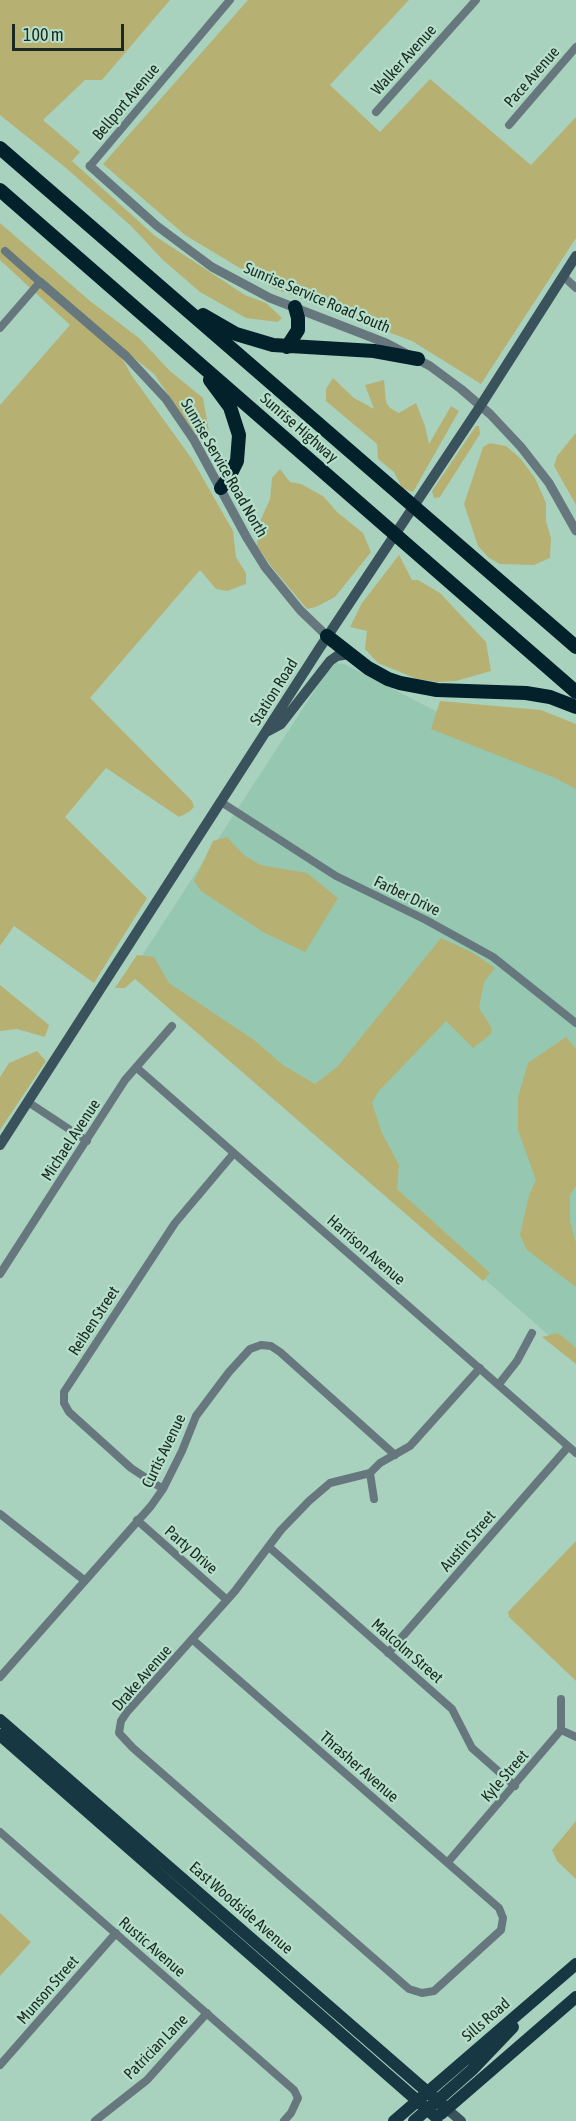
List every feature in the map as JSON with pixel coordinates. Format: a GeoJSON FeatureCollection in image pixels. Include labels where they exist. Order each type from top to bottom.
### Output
{"type":"FeatureCollection","features":[{"type":"Feature","properties":{"kind":"highway","name":"Sunrise Highway"},"geometry":{"type":"LineString","coordinates":[[0,148],[576,647]]}},
{"type":"Feature","properties":{"kind":"highway","name":"Sunrise Highway"},"geometry":{"type":"LineString","coordinates":[[0,190],[576,692]]}},
{"type":"Feature","properties":{"kind":"highway"},"geometry":{"type":"LineString","coordinates":[[129,260],[224,328],[247,339],[287,347],[374,351],[418,359]]}},
{"type":"Feature","properties":{"kind":"highway"},"geometry":{"type":"LineString","coordinates":[[136,307],[211,380],[230,407],[239,435],[238,453],[232,471],[220,488]]}},
{"type":"Feature","properties":{"kind":"highway"},"geometry":{"type":"LineString","coordinates":[[287,347],[298,330],[295,308]]}},
{"type":"Feature","properties":{"kind":"highway"},"geometry":{"type":"LineString","coordinates":[[327,636],[388,680],[450,691],[526,693],[576,707]]}},
{"type":"Feature","properties":{"kind":"main road","name":"Station Road"},"geometry":{"type":"LineString","coordinates":[[0,1145],[327,636],[481,405],[576,256]]}},
{"type":"Feature","properties":{"kind":"main road"},"geometry":{"type":"LineString","coordinates":[[265,733],[281,724],[330,661],[337,656],[349,654]]}},
{"type":"Feature","properties":{"kind":"main road","name":"East Woodside Avenue"},"geometry":{"type":"LineString","coordinates":[[0,1720],[461,2121]]}},
{"type":"Feature","properties":{"kind":"main road","name":"East Woodside Avenue"},"geometry":{"type":"LineString","coordinates":[[0,1735],[434,2118]]}},
{"type":"Feature","properties":{"kind":"main road","name":"Sills Road"},"geometry":{"type":"LineString","coordinates":[[394,2121],[417,2101],[432,2096],[576,1964]]}},
{"type":"Feature","properties":{"kind":"main road"},"geometry":{"type":"LineString","coordinates":[[414,2121],[434,2118],[447,2109],[576,1997]]}},
{"type":"Feature","properties":{"kind":"main road"},"geometry":{"type":"LineString","coordinates":[[432,2096],[434,2118]]}},
{"type":"Feature","properties":{"kind":"street","name":"Bellport Avenue"},"geometry":{"type":"LineString","coordinates":[[90,166],[230,0]]}},
{"type":"Feature","properties":{"kind":"street","name":"Walker Avenue"},"geometry":{"type":"LineString","coordinates":[[376,112],[476,0]]}},
{"type":"Feature","properties":{"kind":"street","name":"Pace Avenue"},"geometry":{"type":"LineString","coordinates":[[509,125],[576,47]]}},
{"type":"Feature","properties":{"kind":"street","name":"Sunrise Service Road South"},"geometry":{"type":"LineString","coordinates":[[90,166],[157,226],[193,254],[247,287],[295,308],[371,336],[418,359],[443,375],[481,405],[509,433],[536,465],[559,499],[576,531]]}},
{"type":"Feature","properties":{"kind":"street","name":"Sunrise Service Road North"},"geometry":{"type":"LineString","coordinates":[[5,251],[126,356],[152,383],[179,418],[265,567],[300,610],[327,636]]}},
{"type":"Feature","properties":{"kind":"street"},"geometry":{"type":"LineString","coordinates":[[563,276],[576,288]]}},
{"type":"Feature","properties":{"kind":"street"},"geometry":{"type":"LineString","coordinates":[[1,326],[40,282]]}},
{"type":"Feature","properties":{"kind":"street","name":"Farber Drive"},"geometry":{"type":"LineString","coordinates":[[221,802],[336,876],[428,920],[493,957],[576,1023]]}},
{"type":"Feature","properties":{"kind":"street","name":"Michael Avenue"},"geometry":{"type":"LineString","coordinates":[[0,1274],[125,1080],[172,1026]]}},
{"type":"Feature","properties":{"kind":"street","name":"Harrison Avenue"},"geometry":{"type":"LineString","coordinates":[[137,1068],[576,1453]]}},
{"type":"Feature","properties":{"kind":"street"},"geometry":{"type":"LineString","coordinates":[[28,1102],[87,1141]]}},
{"type":"Feature","properties":{"kind":"street","name":"Reiben Street"},"geometry":{"type":"LineString","coordinates":[[163,1489],[131,1468],[69,1412],[64,1403],[64,1392],[175,1222],[234,1153]]}},
{"type":"Feature","properties":{"kind":"street"},"geometry":{"type":"LineString","coordinates":[[499,1384],[517,1361],[532,1333]]}},
{"type":"Feature","properties":{"kind":"street","name":"Curtis Avenue"},"geometry":{"type":"LineString","coordinates":[[0,1677],[163,1489],[196,1416],[229,1371],[250,1348],[261,1345],[271,1346],[288,1358],[395,1455]]}},
{"type":"Feature","properties":{"kind":"street","name":"Drake Avenue"},"geometry":{"type":"LineString","coordinates":[[480,1368],[410,1446],[380,1463],[370,1473],[330,1483],[309,1501],[281,1530],[235,1591],[121,1721],[119,1733],[133,1748],[409,1989],[422,1993],[434,1990],[494,1938],[501,1930],[503,1918]]}},
{"type":"Feature","properties":{"kind":"street","name":"Austin Street"},"geometry":{"type":"LineString","coordinates":[[388,1653],[568,1447]]}},
{"type":"Feature","properties":{"kind":"street"},"geometry":{"type":"LineString","coordinates":[[370,1473],[374,1499]]}},
{"type":"Feature","properties":{"kind":"street"},"geometry":{"type":"LineString","coordinates":[[0,1514],[84,1580]]}},
{"type":"Feature","properties":{"kind":"street","name":"Party Drive"},"geometry":{"type":"LineString","coordinates":[[137,1520],[226,1600]]}},
{"type":"Feature","properties":{"kind":"street","name":"Malcolm Street"},"geometry":{"type":"LineString","coordinates":[[268,1547],[452,1708],[472,1748],[515,1785]]}},
{"type":"Feature","properties":{"kind":"street","name":"Thrasher Avenue"},"geometry":{"type":"LineString","coordinates":[[193,1640],[448,1862],[499,1908],[503,1918]]}},
{"type":"Feature","properties":{"kind":"street"},"geometry":{"type":"LineString","coordinates":[[561,1699],[561,1730],[576,1737]]}},
{"type":"Feature","properties":{"kind":"street","name":"Kyle Street"},"geometry":{"type":"LineString","coordinates":[[448,1862],[561,1730]]}},
{"type":"Feature","properties":{"kind":"street","name":"Rustic Avenue"},"geometry":{"type":"LineString","coordinates":[[0,1832],[294,2090],[298,2098],[291,2113],[284,2121]]}},
{"type":"Feature","properties":{"kind":"street","name":"Munson Street"},"geometry":{"type":"LineString","coordinates":[[0,2065],[116,1933]]}},
{"type":"Feature","properties":{"kind":"street","name":"Patrician Lane"},"geometry":{"type":"LineString","coordinates":[[95,2121],[147,2080],[207,2013]]}},
{"type":"Feature","properties":{"kind":"shaded area"},"geometry":{"type":"Polygon","coordinates":[[[0,0],[170,0],[102,80],[85,80],[43,120],[80,152],[72,161],[155,236],[245,295],[266,303],[282,318],[278,322],[246,318],[200,292],[66,168],[0,115],[0,0]]]}},
{"type":"Feature","properties":{"kind":"shaded area"},"geometry":{"type":"Polygon","coordinates":[[[248,0],[409,0],[330,85],[380,132],[430,79],[531,165],[576,117],[576,238],[481,384],[412,341],[273,288],[185,235],[103,164],[248,0]]]}},
{"type":"Feature","properties":{"kind":"shaded area"},"geometry":{"type":"Polygon","coordinates":[[[0,223],[90,301],[139,338],[170,371],[203,398],[211,443],[201,442],[154,374],[112,340],[132,376],[192,459],[233,531],[236,557],[246,573],[246,584],[227,591],[216,589],[200,570],[90,698],[192,801],[194,807],[179,817],[106,768],[65,817],[147,898],[94,983],[14,926],[0,946],[0,405],[70,325],[0,260],[0,223]]]}},
{"type":"Feature","properties":{"kind":"shaded area"},"geometry":{"type":"Polygon","coordinates":[[[333,378],[354,398],[374,409],[365,385],[384,380],[386,402],[390,408],[399,413],[416,403],[429,444],[451,406],[459,411],[413,492],[402,488],[394,472],[378,459],[377,444],[326,401],[326,389],[333,378]]]}},
{"type":"Feature","properties":{"kind":"shaded area"},"geometry":{"type":"Polygon","coordinates":[[[476,426],[479,426],[480,434],[440,497],[434,498],[432,491],[476,426]]]}},
{"type":"Feature","properties":{"kind":"shaded area"},"geometry":{"type":"Polygon","coordinates":[[[576,433],[576,505],[554,466],[557,456],[576,433]]]}},
{"type":"Feature","properties":{"kind":"shaded area"},"geometry":{"type":"Polygon","coordinates":[[[490,443],[506,446],[520,458],[535,478],[546,503],[546,521],[551,538],[550,558],[534,565],[500,564],[489,558],[478,546],[464,504],[483,447],[490,443]]]}},
{"type":"Feature","properties":{"kind":"shaded area"},"geometry":{"type":"Polygon","coordinates":[[[280,469],[290,482],[301,484],[323,496],[337,512],[363,533],[371,552],[335,597],[316,607],[307,609],[257,546],[258,526],[270,499],[272,478],[280,469]]]}},
{"type":"Feature","properties":{"kind":"shaded area"},"geometry":{"type":"Polygon","coordinates":[[[399,555],[412,580],[418,580],[440,593],[486,642],[491,671],[456,681],[438,682],[417,679],[378,663],[365,649],[367,631],[350,627],[362,603],[399,555]]]}},
{"type":"Feature","properties":{"kind":"shaded area"},"geometry":{"type":"Polygon","coordinates":[[[336,663],[344,664],[576,783],[576,1359],[132,971],[326,673],[336,663]]]}},
{"type":"Feature","properties":{"kind":"shaded area"},"geometry":{"type":"Polygon","coordinates":[[[440,701],[541,710],[576,724],[576,789],[555,778],[431,729],[440,701]]]}},
{"type":"Feature","properties":{"kind":"shaded area"},"geometry":{"type":"Polygon","coordinates":[[[227,837],[244,855],[260,865],[307,873],[338,898],[305,952],[263,932],[201,891],[194,881],[213,841],[227,837]]]}},
{"type":"Feature","properties":{"kind":"shaded area"},"geometry":{"type":"Polygon","coordinates":[[[441,938],[473,953],[495,968],[484,982],[479,1008],[492,1029],[491,1034],[473,1048],[446,1021],[378,1092],[372,1103],[382,1133],[399,1165],[397,1189],[490,1273],[483,1281],[135,979],[125,988],[115,988],[137,955],[154,957],[169,983],[254,1040],[283,1065],[315,1084],[338,1066],[441,938]]]}},
{"type":"Feature","properties":{"kind":"shaded area"},"geometry":{"type":"Polygon","coordinates":[[[0,985],[49,1025],[45,1037],[17,1029],[0,1031],[0,985]]]}},
{"type":"Feature","properties":{"kind":"shaded area"},"geometry":{"type":"Polygon","coordinates":[[[566,1037],[576,1049],[576,1186],[570,1195],[570,1221],[576,1243],[576,1287],[527,1250],[520,1235],[529,1195],[536,1180],[518,1130],[518,1097],[528,1063],[566,1037]]]}},
{"type":"Feature","properties":{"kind":"shaded area"},"geometry":{"type":"Polygon","coordinates":[[[37,1051],[46,1061],[0,1130],[0,1077],[9,1063],[37,1051]]]}},
{"type":"Feature","properties":{"kind":"shaded area"},"geometry":{"type":"Polygon","coordinates":[[[558,1333],[576,1348],[576,1364],[542,1337],[558,1333]]]}},
{"type":"Feature","properties":{"kind":"shaded area"},"geometry":{"type":"Polygon","coordinates":[[[576,1541],[576,1681],[509,1617],[508,1612],[576,1541]]]}},
{"type":"Feature","properties":{"kind":"shaded area"},"geometry":{"type":"Polygon","coordinates":[[[576,1821],[576,1879],[557,1861],[552,1850],[576,1821]]]}},
{"type":"Feature","properties":{"kind":"shaded area"},"geometry":{"type":"Polygon","coordinates":[[[0,1913],[31,1942],[0,1976],[0,1913]]]}}]}
